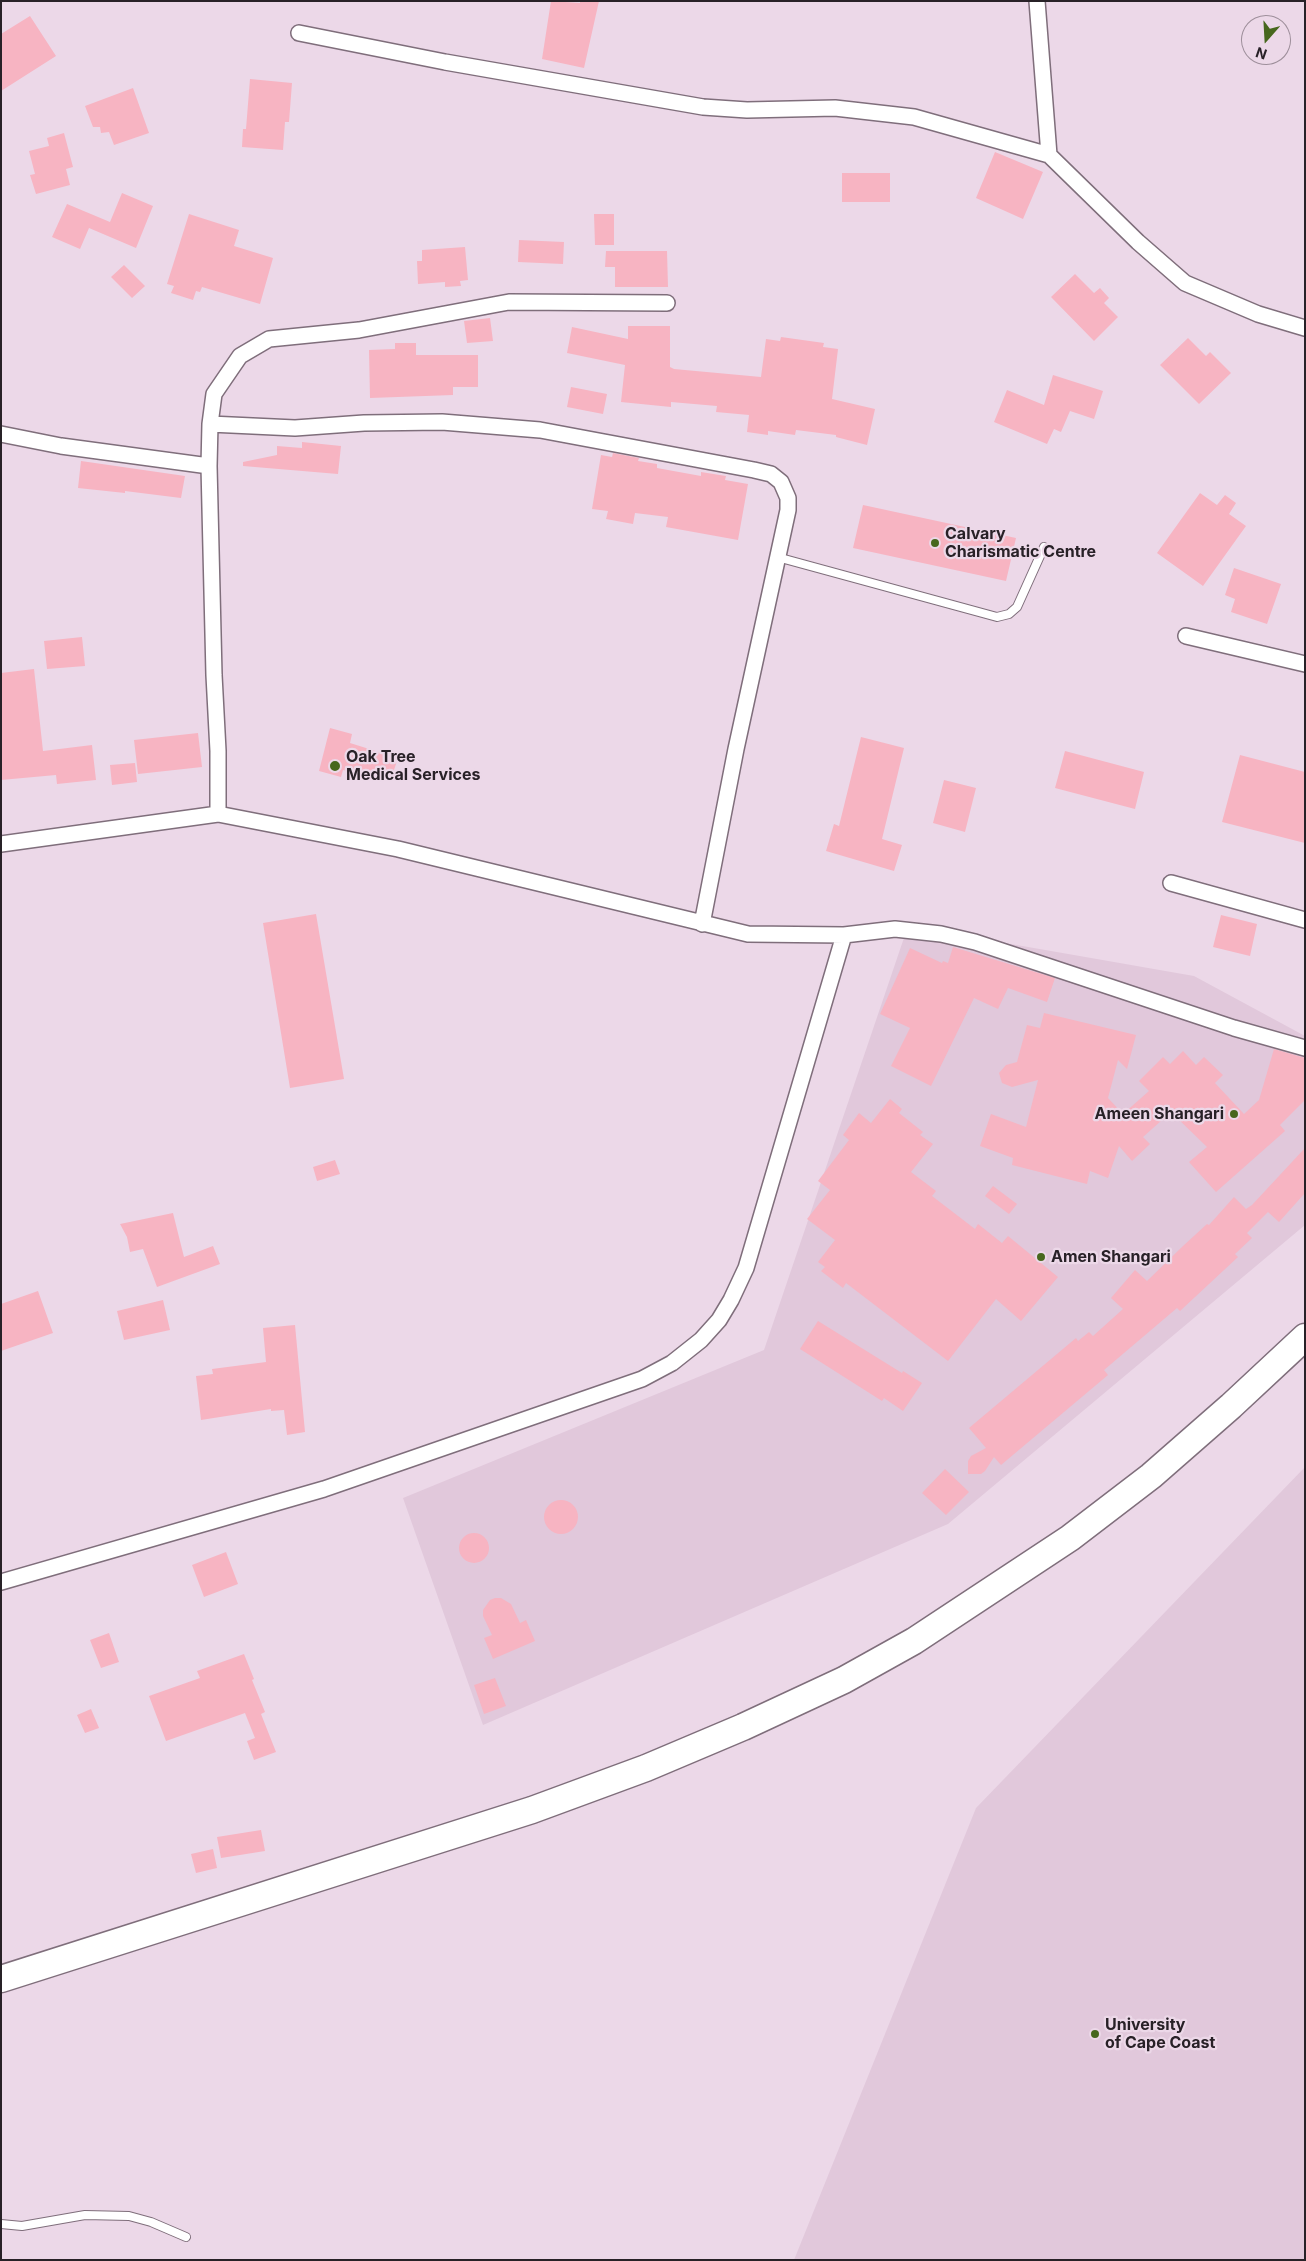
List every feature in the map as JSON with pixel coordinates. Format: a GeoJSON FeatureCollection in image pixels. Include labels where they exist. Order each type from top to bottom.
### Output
{"type":"FeatureCollection","features":[{"type":"Feature","properties":{"kind":"highway"},"geometry":{"type":"LineString","coordinates":[[1,1979],[532,1810],[646,1768],[743,1727],[844,1680],[914,1640],[1070,1538],[1151,1476],[1231,1406],[1305,1337]]}},
{"type":"Feature","properties":{"kind":"street"},"geometry":{"type":"LineString","coordinates":[[1037,1],[1049,155]]}},
{"type":"Feature","properties":{"kind":"street"},"geometry":{"type":"LineString","coordinates":[[299,33],[454,64],[702,107],[747,110],[835,108],[914,117],[1049,155],[1138,242],[1185,283],[1258,314],[1305,328]]}},
{"type":"Feature","properties":{"kind":"street"},"geometry":{"type":"LineString","coordinates":[[218,814],[218,751],[208,466],[210,424],[214,394],[240,356],[269,340],[359,330],[509,302],[668,304]]}},
{"type":"Feature","properties":{"kind":"street"},"geometry":{"type":"LineString","coordinates":[[210,424],[295,428],[364,423],[442,422],[540,430],[754,470],[772,474],[781,482],[788,498],[788,510],[702,924]]}},
{"type":"Feature","properties":{"kind":"street"},"geometry":{"type":"LineString","coordinates":[[1,434],[61,446],[208,466]]}},
{"type":"Feature","properties":{"kind":"street"},"geometry":{"type":"LineString","coordinates":[[1186,636],[1305,664]]}},
{"type":"Feature","properties":{"kind":"street"},"geometry":{"type":"LineString","coordinates":[[1,844],[218,814],[398,849],[748,934],[844,934],[895,929],[941,934],[975,942],[1234,1028],[1305,1048]]}},
{"type":"Feature","properties":{"kind":"street"},"geometry":{"type":"LineString","coordinates":[[1171,883],[1305,920]]}},
{"type":"Feature","properties":{"kind":"street"},"geometry":{"type":"LineString","coordinates":[[1,1582],[324,1489],[642,1379],[672,1363],[701,1340],[718,1320],[731,1300],[746,1268],[844,934]]}},
{"type":"Feature","properties":{"kind":"lane"},"geometry":{"type":"LineString","coordinates":[[777,558],[997,617],[1009,614],[1017,608],[1044,547]]}},
{"type":"Feature","properties":{"kind":"lane"},"geometry":{"type":"LineString","coordinates":[[1,2224],[22,2226],[85,2215],[129,2216],[151,2222],[186,2237]]}},
{"type":"Feature","properties":{"kind":"shaded area"},"geometry":{"type":"Polygon","coordinates":[[[908,926],[1194,976],[1305,1036],[1305,1225],[948,1524],[483,1725],[403,1498],[764,1350],[908,926]]]}},
{"type":"Feature","properties":{"kind":"shaded area","name":"University of Cape Coast"},"geometry":{"type":"Polygon","coordinates":[[[1305,1467],[1305,2260],[794,2260],[976,1808],[1305,1467]]]}},
{"type":"Feature","properties":{"kind":"building"},"geometry":{"type":"Polygon","coordinates":[[[551,1],[580,3],[580,1],[599,1],[584,68],[542,59],[551,1]]]}},
{"type":"Feature","properties":{"kind":"building"},"geometry":{"type":"Polygon","coordinates":[[[30,16],[56,56],[1,91],[1,34],[30,16]]]}},
{"type":"Feature","properties":{"kind":"building"},"geometry":{"type":"Polygon","coordinates":[[[250,79],[292,83],[289,122],[285,122],[283,150],[242,147],[243,129],[246,129],[250,79]]]}},
{"type":"Feature","properties":{"kind":"building"},"geometry":{"type":"Polygon","coordinates":[[[133,88],[149,133],[114,145],[109,132],[101,133],[100,127],[93,127],[85,106],[133,88]]]}},
{"type":"Feature","properties":{"kind":"building"},"geometry":{"type":"Polygon","coordinates":[[[64,133],[73,167],[66,169],[70,185],[36,194],[30,175],[35,174],[29,151],[49,146],[47,138],[64,133]]]}},
{"type":"Feature","properties":{"kind":"building"},"geometry":{"type":"Polygon","coordinates":[[[995,152],[1043,172],[1023,219],[976,198],[995,152]]]}},
{"type":"Feature","properties":{"kind":"building"},"geometry":{"type":"Polygon","coordinates":[[[842,173],[890,173],[890,202],[842,202],[842,173]]]}},
{"type":"Feature","properties":{"kind":"building"},"geometry":{"type":"Polygon","coordinates":[[[122,193],[153,206],[136,248],[89,228],[80,249],[52,237],[67,204],[110,222],[122,193]]]}},
{"type":"Feature","properties":{"kind":"building"},"geometry":{"type":"Polygon","coordinates":[[[189,214],[239,230],[234,246],[273,258],[260,304],[202,287],[200,292],[196,291],[193,300],[171,293],[174,286],[167,284],[189,214]]]}},
{"type":"Feature","properties":{"kind":"building"},"geometry":{"type":"Polygon","coordinates":[[[594,214],[614,214],[614,245],[595,245],[594,214]]]}},
{"type":"Feature","properties":{"kind":"building"},"geometry":{"type":"Polygon","coordinates":[[[519,240],[564,242],[563,264],[518,262],[519,240]]]}},
{"type":"Feature","properties":{"kind":"building"},"geometry":{"type":"Polygon","coordinates":[[[465,247],[468,280],[460,281],[461,286],[445,287],[445,282],[418,284],[417,261],[422,261],[422,250],[465,247]]]}},
{"type":"Feature","properties":{"kind":"building"},"geometry":{"type":"Polygon","coordinates":[[[606,251],[667,251],[668,287],[615,287],[615,267],[605,267],[606,251]]]}},
{"type":"Feature","properties":{"kind":"building"},"geometry":{"type":"Polygon","coordinates":[[[124,265],[145,286],[132,298],[111,277],[124,265]]]}},
{"type":"Feature","properties":{"kind":"building"},"geometry":{"type":"Polygon","coordinates":[[[1075,274],[1094,293],[1100,288],[1109,298],[1104,303],[1118,317],[1094,341],[1051,297],[1075,274]]]}},
{"type":"Feature","properties":{"kind":"building"},"geometry":{"type":"Polygon","coordinates":[[[490,318],[493,341],[467,343],[464,321],[490,318]]]}},
{"type":"Feature","properties":{"kind":"building"},"geometry":{"type":"Polygon","coordinates":[[[628,326],[670,326],[670,367],[674,369],[761,377],[766,339],[780,341],[781,337],[824,343],[823,347],[838,349],[832,399],[875,409],[867,445],[836,437],[836,435],[796,430],[795,435],[768,431],[768,435],[747,432],[749,415],[716,412],[717,406],[671,402],[671,407],[621,402],[625,365],[567,353],[572,327],[628,339],[628,326]]]}},
{"type":"Feature","properties":{"kind":"building"},"geometry":{"type":"Polygon","coordinates":[[[1188,338],[1206,356],[1210,352],[1231,373],[1199,404],[1160,365],[1188,338]]]}},
{"type":"Feature","properties":{"kind":"building"},"geometry":{"type":"Polygon","coordinates":[[[395,343],[416,343],[416,355],[478,355],[478,387],[453,387],[453,395],[370,398],[369,350],[395,349],[395,343]]]}},
{"type":"Feature","properties":{"kind":"building"},"geometry":{"type":"Polygon","coordinates":[[[1053,375],[1103,391],[1094,419],[1070,411],[1061,432],[1054,429],[1047,444],[994,422],[1007,390],[1044,405],[1053,375]]]}},
{"type":"Feature","properties":{"kind":"building"},"geometry":{"type":"Polygon","coordinates":[[[571,387],[607,394],[603,414],[567,407],[571,387]]]}},
{"type":"Feature","properties":{"kind":"building"},"geometry":{"type":"Polygon","coordinates":[[[302,442],[341,446],[338,474],[243,466],[243,462],[277,455],[277,446],[302,448],[302,442]]]}},
{"type":"Feature","properties":{"kind":"building"},"geometry":{"type":"Polygon","coordinates":[[[613,453],[639,458],[638,461],[657,464],[657,468],[701,476],[701,472],[726,476],[725,480],[748,484],[738,540],[666,527],[668,517],[635,513],[633,524],[606,519],[608,511],[592,509],[601,455],[612,457],[613,453]]]}},
{"type":"Feature","properties":{"kind":"building"},"geometry":{"type":"Polygon","coordinates":[[[81,461],[185,476],[181,498],[125,491],[125,493],[78,488],[81,461]]]}},
{"type":"Feature","properties":{"kind":"building"},"geometry":{"type":"Polygon","coordinates":[[[1200,493],[1217,505],[1225,495],[1236,503],[1229,514],[1246,526],[1203,586],[1157,553],[1200,493]]]}},
{"type":"Feature","properties":{"kind":"building","name":"Calvary Charismatic Centre"},"geometry":{"type":"Polygon","coordinates":[[[863,505],[1016,538],[1006,581],[853,548],[863,505]]]}},
{"type":"Feature","properties":{"kind":"building"},"geometry":{"type":"Polygon","coordinates":[[[1234,568],[1281,584],[1267,624],[1231,612],[1235,599],[1225,595],[1234,568]]]}},
{"type":"Feature","properties":{"kind":"building"},"geometry":{"type":"Polygon","coordinates":[[[82,637],[85,666],[47,669],[44,641],[82,637]]]}},
{"type":"Feature","properties":{"kind":"building"},"geometry":{"type":"Polygon","coordinates":[[[34,669],[43,751],[92,745],[96,780],[57,784],[56,775],[1,780],[1,673],[34,669]]]}},
{"type":"Feature","properties":{"kind":"building"},"geometry":{"type":"Polygon","coordinates":[[[330,728],[352,734],[350,743],[398,758],[392,776],[378,772],[375,780],[343,770],[341,777],[319,771],[330,728]]]}},
{"type":"Feature","properties":{"kind":"building"},"geometry":{"type":"Polygon","coordinates":[[[198,733],[202,767],[138,774],[134,740],[198,733]]]}},
{"type":"Feature","properties":{"kind":"building"},"geometry":{"type":"Polygon","coordinates":[[[861,737],[904,748],[882,839],[902,845],[894,871],[826,851],[834,824],[839,826],[861,737]]]}},
{"type":"Feature","properties":{"kind":"building"},"geometry":{"type":"Polygon","coordinates":[[[1065,751],[1144,772],[1135,809],[1055,788],[1065,751]]]}},
{"type":"Feature","properties":{"kind":"building"},"geometry":{"type":"Polygon","coordinates":[[[1240,755],[1305,772],[1305,843],[1222,822],[1240,755]]]}},
{"type":"Feature","properties":{"kind":"building"},"geometry":{"type":"Polygon","coordinates":[[[135,763],[137,782],[112,785],[110,765],[135,763]]]}},
{"type":"Feature","properties":{"kind":"building"},"geometry":{"type":"Polygon","coordinates":[[[944,780],[976,788],[965,832],[933,823],[944,780]]]}},
{"type":"Feature","properties":{"kind":"building"},"geometry":{"type":"Polygon","coordinates":[[[316,914],[344,1079],[290,1088],[263,923],[316,914]]]}},
{"type":"Feature","properties":{"kind":"building"},"geometry":{"type":"Polygon","coordinates":[[[1221,915],[1257,924],[1250,956],[1213,947],[1221,915]]]}},
{"type":"Feature","properties":{"kind":"building"},"geometry":{"type":"Polygon","coordinates":[[[953,947],[1055,978],[1047,1002],[1008,988],[998,1009],[974,998],[931,1086],[891,1066],[910,1028],[880,1014],[910,948],[942,963],[943,961],[948,963],[953,947]]]}},
{"type":"Feature","properties":{"kind":"building"},"geometry":{"type":"Polygon","coordinates":[[[1044,1013],[1136,1035],[1127,1069],[1118,1060],[1108,1098],[1123,1114],[1149,1091],[1139,1081],[1163,1057],[1170,1064],[1183,1051],[1196,1065],[1204,1057],[1223,1075],[1215,1083],[1244,1114],[1259,1100],[1274,1049],[1305,1058],[1305,1100],[1280,1125],[1285,1131],[1216,1192],[1189,1162],[1207,1147],[1171,1112],[1143,1137],[1150,1144],[1132,1161],[1119,1146],[1108,1178],[1090,1171],[1087,1184],[1012,1165],[1013,1158],[980,1146],[991,1114],[1026,1127],[1038,1080],[1012,1087],[1002,1083],[999,1073],[1006,1065],[1017,1062],[1027,1025],[1040,1028],[1044,1013]]]}},
{"type":"Feature","properties":{"kind":"building"},"geometry":{"type":"Polygon","coordinates":[[[890,1099],[902,1109],[899,1113],[923,1132],[920,1135],[933,1144],[911,1172],[936,1191],[932,1196],[975,1229],[978,1224],[1002,1243],[1008,1236],[1058,1277],[1021,1321],[996,1299],[948,1361],[846,1283],[843,1288],[821,1271],[825,1267],[818,1262],[835,1240],[807,1219],[830,1190],[818,1181],[849,1140],[843,1135],[859,1113],[871,1123],[890,1099]]]}},
{"type":"Feature","properties":{"kind":"building"},"geometry":{"type":"Polygon","coordinates":[[[1305,1148],[1305,1193],[1279,1222],[1268,1212],[1247,1233],[1252,1238],[1235,1254],[1238,1257],[1180,1311],[1177,1308],[1104,1370],[1108,1375],[1001,1465],[994,1457],[981,1474],[968,1474],[968,1461],[971,1456],[986,1448],[969,1428],[1076,1338],[1078,1341],[1089,1332],[1093,1336],[1123,1309],[1111,1298],[1135,1270],[1147,1281],[1207,1224],[1209,1225],[1234,1197],[1246,1209],[1252,1205],[1305,1148]]]}},
{"type":"Feature","properties":{"kind":"building"},"geometry":{"type":"Polygon","coordinates":[[[335,1160],[340,1174],[317,1181],[313,1167],[335,1160]]]}},
{"type":"Feature","properties":{"kind":"building"},"geometry":{"type":"Polygon","coordinates":[[[993,1186],[1017,1204],[1009,1214],[985,1196],[993,1186]]]}},
{"type":"Feature","properties":{"kind":"building"},"geometry":{"type":"Polygon","coordinates":[[[173,1213],[184,1257],[213,1246],[220,1264],[157,1287],[143,1249],[130,1252],[127,1237],[120,1224],[173,1213]]]}},
{"type":"Feature","properties":{"kind":"building"},"geometry":{"type":"Polygon","coordinates":[[[38,1291],[53,1333],[1,1351],[1,1304],[38,1291]]]}},
{"type":"Feature","properties":{"kind":"building"},"geometry":{"type":"Polygon","coordinates":[[[163,1300],[170,1330],[124,1340],[117,1311],[163,1300]]]}},
{"type":"Feature","properties":{"kind":"building"},"geometry":{"type":"Polygon","coordinates":[[[818,1321],[902,1373],[903,1371],[922,1383],[903,1411],[884,1398],[882,1401],[800,1349],[818,1321]]]}},
{"type":"Feature","properties":{"kind":"building"},"geometry":{"type":"Polygon","coordinates":[[[295,1325],[305,1432],[287,1435],[284,1410],[271,1411],[271,1409],[201,1420],[196,1376],[213,1374],[212,1369],[266,1362],[263,1328],[295,1325]]]}},
{"type":"Feature","properties":{"kind":"building"},"geometry":{"type":"Polygon","coordinates":[[[945,1469],[969,1492],[946,1515],[922,1493],[945,1469]]]}},
{"type":"Feature","properties":{"kind":"building"},"geometry":{"type":"Polygon","coordinates":[[[561,1500],[568,1501],[573,1505],[577,1510],[577,1524],[573,1529],[568,1533],[561,1534],[554,1533],[549,1529],[545,1524],[544,1517],[545,1510],[549,1505],[554,1501],[561,1500]]]}},
{"type":"Feature","properties":{"kind":"building"},"geometry":{"type":"Polygon","coordinates":[[[474,1533],[480,1534],[488,1542],[488,1554],[480,1562],[474,1563],[468,1562],[460,1554],[459,1548],[460,1542],[468,1534],[474,1533]]]}},
{"type":"Feature","properties":{"kind":"building"},"geometry":{"type":"Polygon","coordinates":[[[226,1552],[238,1584],[204,1597],[192,1565],[226,1552]]]}},
{"type":"Feature","properties":{"kind":"building"},"geometry":{"type":"Polygon","coordinates":[[[501,1598],[511,1604],[520,1623],[526,1620],[535,1641],[493,1659],[484,1638],[492,1635],[483,1616],[483,1610],[490,1600],[501,1598]]]}},
{"type":"Feature","properties":{"kind":"building"},"geometry":{"type":"Polygon","coordinates":[[[109,1633],[119,1662],[101,1668],[90,1640],[109,1633]]]}},
{"type":"Feature","properties":{"kind":"building"},"geometry":{"type":"Polygon","coordinates":[[[244,1654],[265,1712],[261,1714],[276,1752],[254,1760],[247,1741],[255,1738],[245,1713],[166,1741],[149,1696],[200,1678],[197,1671],[244,1654]]]}},
{"type":"Feature","properties":{"kind":"building"},"geometry":{"type":"Polygon","coordinates":[[[495,1678],[506,1706],[484,1714],[474,1685],[495,1678]]]}},
{"type":"Feature","properties":{"kind":"building"},"geometry":{"type":"Polygon","coordinates":[[[91,1709],[99,1728],[85,1733],[77,1715],[91,1709]]]}},
{"type":"Feature","properties":{"kind":"building"},"geometry":{"type":"Polygon","coordinates":[[[261,1830],[265,1851],[221,1858],[217,1837],[261,1830]]]}},
{"type":"Feature","properties":{"kind":"building"},"geometry":{"type":"Polygon","coordinates":[[[213,1849],[217,1868],[196,1873],[191,1854],[213,1849]]]}},
{"type":"Feature","properties":{"kind":"place","name":"Calvary Charismatic Centre"},"geometry":{"type":"Point","coordinates":[935,543]}},
{"type":"Feature","properties":{"kind":"place","name":"Oak Tree Medical Services"},"geometry":{"type":"Point","coordinates":[335,766]}},
{"type":"Feature","properties":{"kind":"place","name":"Ameen Shangari"},"geometry":{"type":"Point","coordinates":[1234,1114]}},
{"type":"Feature","properties":{"kind":"place","name":"Amen Shangari"},"geometry":{"type":"Point","coordinates":[1041,1257]}},
{"type":"Feature","properties":{"kind":"place","name":"University of Cape Coast"},"geometry":{"type":"Point","coordinates":[1095,2034]}}]}
